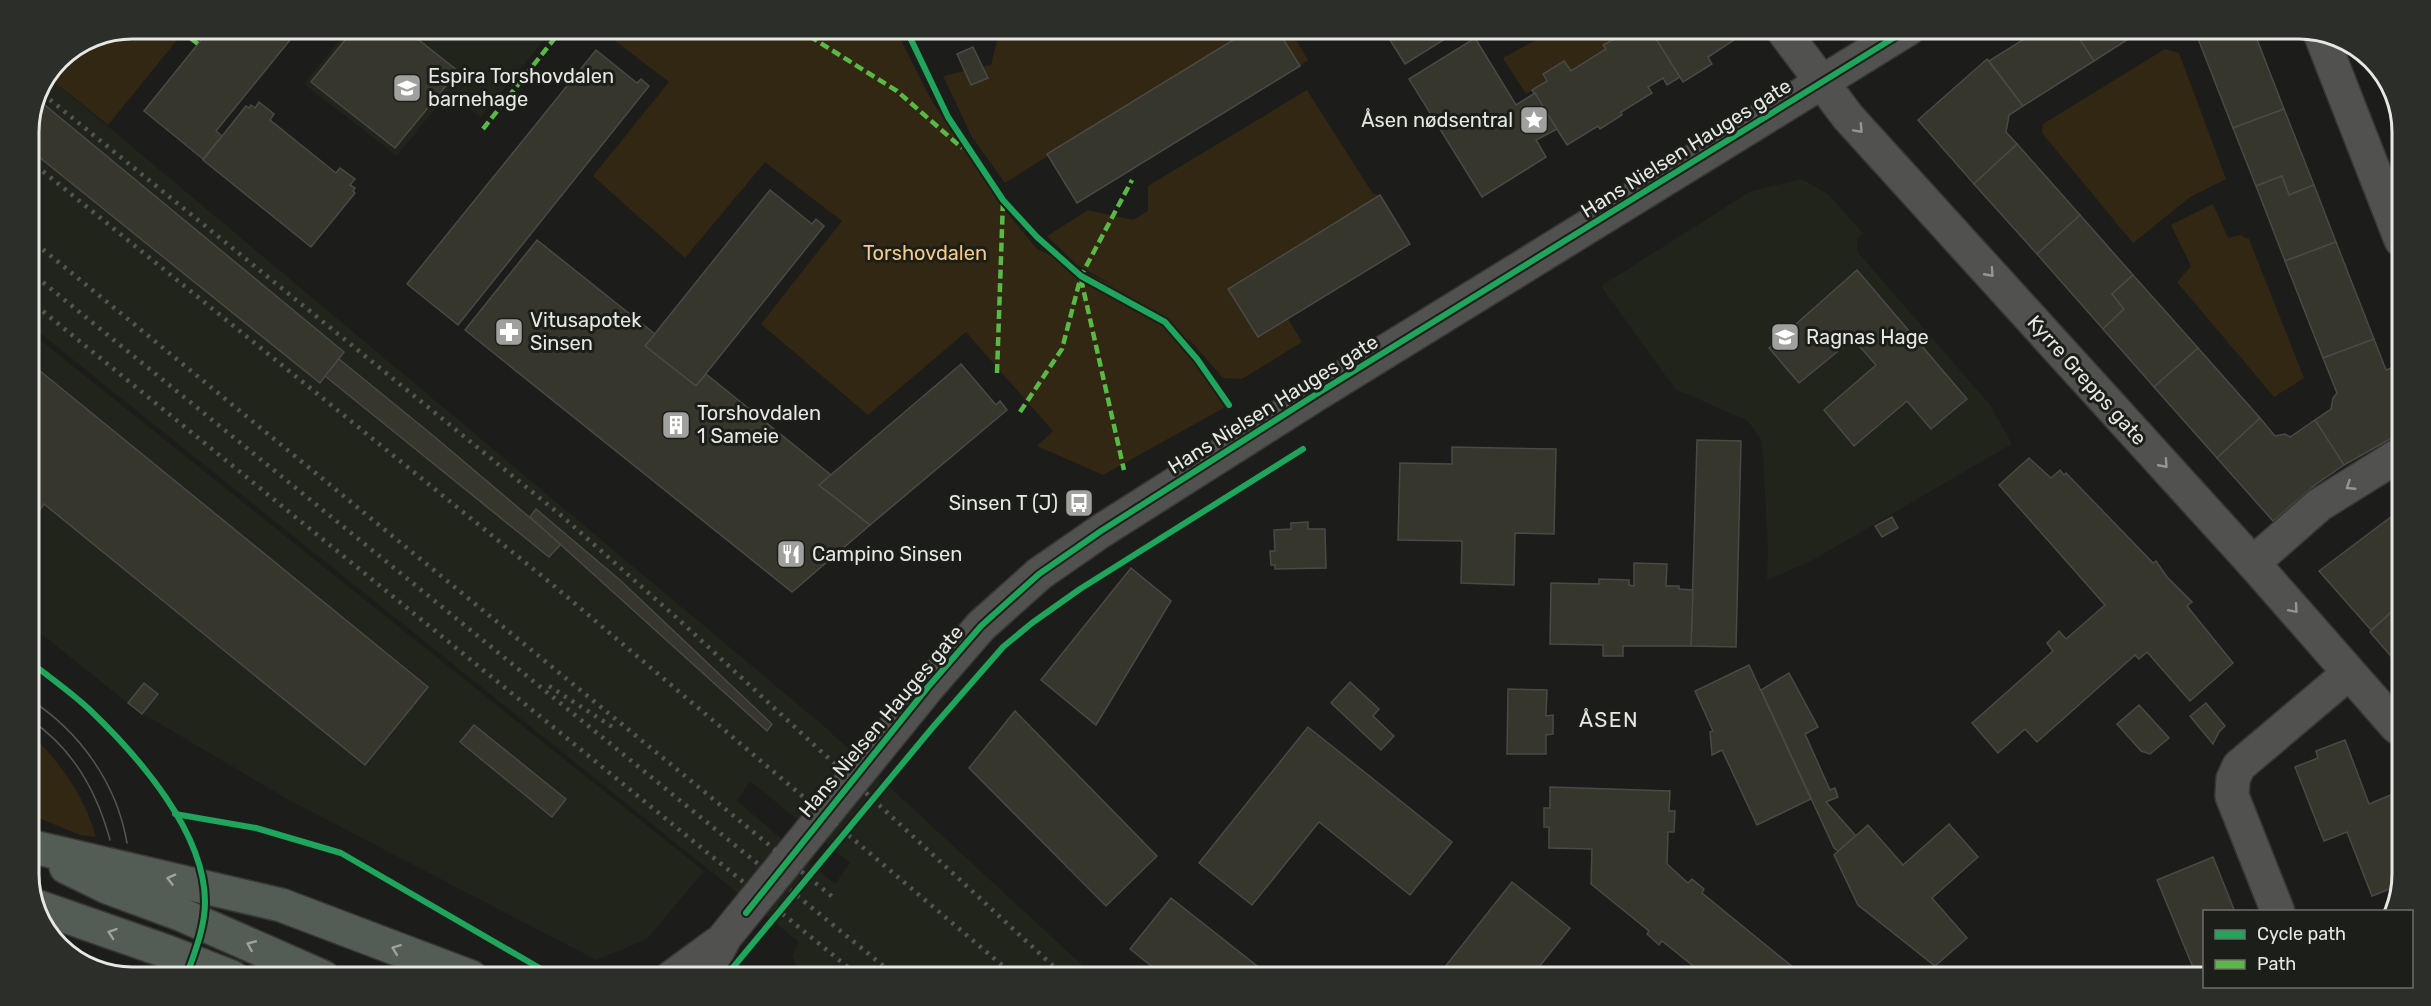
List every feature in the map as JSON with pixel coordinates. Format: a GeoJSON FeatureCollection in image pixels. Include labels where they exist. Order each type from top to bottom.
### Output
{"type":"FeatureCollection","features":[{"type":"Feature","properties":{"kind":"highway"},"geometry":{"type":"LineString","coordinates":[[39,850],[281,905],[442,967]]}},
{"type":"Feature","properties":{"kind":"highway"},"geometry":{"type":"LineString","coordinates":[[39,853],[107,887],[180,914],[299,967]]}},
{"type":"Feature","properties":{"kind":"highway"},"geometry":{"type":"LineString","coordinates":[[47,910],[205,967]]}},
{"type":"Feature","properties":{"kind":"street","name":"Kyrre Grepps gate"},"geometry":{"type":"LineString","coordinates":[[1790,39],[1848,117],[2253,562],[2392,721]]}},
{"type":"Feature","properties":{"kind":"street","name":"Hans Nielsen Hauges gate"},"geometry":{"type":"LineString","coordinates":[[710,967],[725,937],[928,687],[981,626],[1039,574],[1101,531],[1306,401],[1822,84],[1891,39]]}},
{"type":"Feature","properties":{"kind":"street"},"geometry":{"type":"LineString","coordinates":[[2324,43],[2392,217]]}},
{"type":"Feature","properties":{"kind":"street"},"geometry":{"type":"LineString","coordinates":[[2253,562],[2319,506],[2392,459]]}},
{"type":"Feature","properties":{"kind":"street"},"geometry":{"type":"LineString","coordinates":[[2277,910],[2232,796],[2233,779],[2239,766],[2349,673]]}},
{"type":"Feature","properties":{"kind":"street","name":"Hans Nielsen Hauges gate"},"geometry":{"type":"LineString","coordinates":[[686,967],[725,937]]}},
{"type":"Feature","properties":{"kind":"shaded area","name":"Espira Torshovdalen barnehage"},"geometry":{"type":"Polygon","coordinates":[[[341,39],[545,39],[481,117],[448,93],[397,156],[304,84],[341,39]]]}},
{"type":"Feature","properties":{"kind":"shaded area"},"geometry":{"type":"Polygon","coordinates":[[[54,82],[826,728],[1084,967],[796,967],[792,955],[799,942],[39,332],[39,126],[42,108],[54,82]],[[750,781],[737,801],[835,884],[850,863],[750,781]]]}},
{"type":"Feature","properties":{"kind":"shaded area","name":"Ragnas Hage"},"geometry":{"type":"Polygon","coordinates":[[[1802,179],[1829,195],[1863,233],[1857,239],[1857,251],[1990,405],[2012,444],[1813,560],[1767,580],[1768,548],[1762,441],[1748,421],[1675,389],[1601,286],[1751,191],[1802,179]]]}},
{"type":"Feature","properties":{"kind":"shaded area"},"geometry":{"type":"Polygon","coordinates":[[[39,339],[704,871],[646,940],[596,960],[287,799],[135,709],[39,632],[39,339]]]}},
{"type":"Feature","properties":{"kind":"green space"},"geometry":{"type":"Polygon","coordinates":[[[132,39],[178,39],[108,125],[54,82],[58,75],[85,51],[102,44],[132,39]]]}},
{"type":"Feature","properties":{"kind":"green space","name":"Torshovdalen"},"geometry":{"type":"Polygon","coordinates":[[[613,39],[900,39],[932,101],[1000,204],[1037,249],[1115,286],[1077,265],[1047,236],[1088,210],[1133,220],[1148,211],[1148,186],[1307,90],[1373,194],[1380,195],[1228,288],[1258,337],[1288,319],[1302,342],[1242,379],[1223,378],[1187,337],[1229,405],[1103,475],[1037,446],[1053,431],[966,332],[868,415],[761,324],[842,221],[765,162],[685,258],[593,176],[669,82],[613,39]]]}},
{"type":"Feature","properties":{"kind":"green space"},"geometry":{"type":"Polygon","coordinates":[[[998,39],[1235,39],[1005,183],[972,137],[943,76],[991,65],[998,39]]]}},
{"type":"Feature","properties":{"kind":"green space"},"geometry":{"type":"Polygon","coordinates":[[[1283,39],[1295,39],[1308,60],[1300,66],[1283,39]]]}},
{"type":"Feature","properties":{"kind":"green space"},"geometry":{"type":"Polygon","coordinates":[[[1537,39],[1612,39],[1603,45],[1606,49],[1571,71],[1564,61],[1543,74],[1547,81],[1526,94],[1503,58],[1537,39]]]}},
{"type":"Feature","properties":{"kind":"green space"},"geometry":{"type":"Polygon","coordinates":[[[2165,49],[2179,53],[2226,179],[2190,197],[2133,243],[2042,133],[2043,124],[2165,49]]]}},
{"type":"Feature","properties":{"kind":"green space"},"geometry":{"type":"Polygon","coordinates":[[[2213,204],[2228,238],[2240,235],[2249,239],[2304,378],[2274,397],[2177,282],[2191,266],[2171,225],[2213,204]]]}},
{"type":"Feature","properties":{"kind":"green space"},"geometry":{"type":"Polygon","coordinates":[[[39,742],[61,767],[78,793],[96,837],[80,835],[39,818],[39,742]]]}},
{"type":"Feature","properties":{"kind":"building"},"geometry":{"type":"Polygon","coordinates":[[[202,39],[291,39],[216,131],[222,136],[203,159],[144,111],[202,39]]]}},
{"type":"Feature","properties":{"kind":"building"},"geometry":{"type":"Polygon","coordinates":[[[346,39],[418,39],[458,71],[395,148],[311,82],[346,39]]]}},
{"type":"Feature","properties":{"kind":"building"},"geometry":{"type":"Polygon","coordinates":[[[1235,39],[1283,39],[1300,66],[1077,203],[1047,154],[1235,39]]]}},
{"type":"Feature","properties":{"kind":"building"},"geometry":{"type":"Polygon","coordinates":[[[1389,39],[1445,39],[1405,64],[1389,39]]]}},
{"type":"Feature","properties":{"kind":"building"},"geometry":{"type":"Polygon","coordinates":[[[1476,39],[1516,105],[1535,93],[1557,129],[1536,140],[1546,157],[1482,197],[1409,79],[1476,39]]]}},
{"type":"Feature","properties":{"kind":"building"},"geometry":{"type":"Polygon","coordinates":[[[1614,39],[1656,39],[1680,77],[1667,85],[1663,78],[1648,87],[1652,93],[1621,112],[1622,115],[1600,129],[1598,126],[1567,145],[1532,90],[1547,81],[1543,74],[1564,61],[1571,71],[1606,49],[1603,45],[1614,39]]]}},
{"type":"Feature","properties":{"kind":"building"},"geometry":{"type":"Polygon","coordinates":[[[1656,39],[1733,39],[1708,57],[1712,64],[1683,82],[1656,39]]]}},
{"type":"Feature","properties":{"kind":"building"},"geometry":{"type":"Polygon","coordinates":[[[2024,39],[2080,39],[2094,61],[2023,106],[1989,61],[2024,39]]]}},
{"type":"Feature","properties":{"kind":"building"},"geometry":{"type":"Polygon","coordinates":[[[2080,39],[2128,39],[2094,61],[2080,39]]]}},
{"type":"Feature","properties":{"kind":"building"},"geometry":{"type":"Polygon","coordinates":[[[2198,39],[2257,39],[2284,109],[2233,128],[2198,39]]]}},
{"type":"Feature","properties":{"kind":"building"},"geometry":{"type":"Polygon","coordinates":[[[973,47],[988,78],[971,85],[957,54],[973,47]]]}},
{"type":"Feature","properties":{"kind":"building"},"geometry":{"type":"Polygon","coordinates":[[[596,50],[637,83],[641,79],[649,86],[458,325],[407,284],[596,50]]]}},
{"type":"Feature","properties":{"kind":"building"},"geometry":{"type":"Polygon","coordinates":[[[1987,59],[2023,106],[2009,115],[2006,132],[2017,144],[1974,184],[1918,120],[1987,59]]]}},
{"type":"Feature","properties":{"kind":"building"},"geometry":{"type":"Polygon","coordinates":[[[259,102],[274,114],[270,120],[336,173],[340,168],[355,179],[350,185],[355,188],[353,191],[355,193],[311,247],[203,160],[246,106],[249,108],[251,105],[255,108],[259,102]]]}},
{"type":"Feature","properties":{"kind":"building"},"geometry":{"type":"Polygon","coordinates":[[[44,104],[344,352],[320,383],[39,157],[39,126],[44,104]]]}},
{"type":"Feature","properties":{"kind":"building"},"geometry":{"type":"Polygon","coordinates":[[[2284,109],[2314,185],[2289,195],[2282,176],[2256,186],[2233,128],[2284,109]]]}},
{"type":"Feature","properties":{"kind":"building"},"geometry":{"type":"Polygon","coordinates":[[[2017,144],[2080,215],[2037,254],[1974,184],[2017,144]]]}},
{"type":"Feature","properties":{"kind":"building"},"geometry":{"type":"Polygon","coordinates":[[[2282,176],[2289,195],[2314,185],[2336,242],[2285,261],[2256,186],[2282,176]]]}},
{"type":"Feature","properties":{"kind":"building"},"geometry":{"type":"Polygon","coordinates":[[[770,190],[812,224],[816,219],[824,226],[696,386],[645,346],[770,190]]]}},
{"type":"Feature","properties":{"kind":"building"},"geometry":{"type":"Polygon","coordinates":[[[1380,195],[1410,244],[1258,337],[1228,289],[1380,195]]]}},
{"type":"Feature","properties":{"kind":"building"},"geometry":{"type":"Polygon","coordinates":[[[2080,215],[2133,275],[2112,294],[2124,309],[2103,329],[2037,254],[2080,215]]]}},
{"type":"Feature","properties":{"kind":"building","name":"Torshovdalen 1 Sameie"},"geometry":{"type":"Polygon","coordinates":[[[537,240],[655,334],[645,346],[696,386],[706,374],[831,475],[819,485],[870,525],[792,592],[465,330],[537,240]]]}},
{"type":"Feature","properties":{"kind":"building"},"geometry":{"type":"Polygon","coordinates":[[[2336,242],[2374,339],[2323,358],[2285,261],[2336,242]]]}},
{"type":"Feature","properties":{"kind":"building"},"geometry":{"type":"Polygon","coordinates":[[[1857,270],[1967,399],[1931,429],[1907,401],[1854,446],[1824,410],[1876,365],[1853,339],[1799,383],[1769,348],[1857,270]]]}},
{"type":"Feature","properties":{"kind":"building"},"geometry":{"type":"Polygon","coordinates":[[[2133,275],[2198,348],[2154,387],[2103,329],[2124,309],[2112,294],[2133,275]]]}},
{"type":"Feature","properties":{"kind":"building"},"geometry":{"type":"Polygon","coordinates":[[[2374,339],[2386,370],[2392,368],[2392,438],[2344,465],[2315,420],[2331,409],[2333,398],[2337,393],[2323,358],[2374,339]]]}},
{"type":"Feature","properties":{"kind":"building"},"geometry":{"type":"Polygon","coordinates":[[[2198,348],[2260,418],[2217,458],[2154,387],[2198,348]]]}},
{"type":"Feature","properties":{"kind":"building"},"geometry":{"type":"Polygon","coordinates":[[[339,359],[561,544],[549,557],[325,376],[339,359]]]}},
{"type":"Feature","properties":{"kind":"building"},"geometry":{"type":"Polygon","coordinates":[[[961,364],[996,405],[1000,401],[1007,410],[870,525],[819,485],[961,364]]]}},
{"type":"Feature","properties":{"kind":"building"},"geometry":{"type":"Polygon","coordinates":[[[39,370],[428,687],[365,765],[44,504],[39,511],[39,370]]]}},
{"type":"Feature","properties":{"kind":"building"},"geometry":{"type":"Polygon","coordinates":[[[2260,418],[2275,436],[2285,434],[2290,437],[2315,420],[2344,465],[2315,485],[2273,521],[2217,458],[2260,418]]]}},
{"type":"Feature","properties":{"kind":"building"},"geometry":{"type":"Polygon","coordinates":[[[1697,440],[1741,441],[1736,647],[1691,646],[1697,440]]]}},
{"type":"Feature","properties":{"kind":"building"},"geometry":{"type":"Polygon","coordinates":[[[1452,447],[1556,449],[1554,534],[1515,533],[1514,585],[1461,583],[1462,541],[1398,540],[1400,463],[1452,464],[1452,447]]]}},
{"type":"Feature","properties":{"kind":"building"},"geometry":{"type":"Polygon","coordinates":[[[2029,458],[2051,478],[2060,470],[2064,475],[2066,473],[2153,563],[2156,561],[2167,577],[2192,602],[2187,606],[2233,663],[2190,701],[2147,652],[2139,659],[2135,655],[2037,742],[2025,729],[1998,753],[1972,723],[2053,651],[2047,643],[2059,631],[2066,639],[2105,605],[1999,485],[2029,458]]]}},
{"type":"Feature","properties":{"kind":"building"},"geometry":{"type":"Polygon","coordinates":[[[536,509],[621,581],[772,724],[767,731],[530,517],[536,509]]]}},
{"type":"Feature","properties":{"kind":"building"},"geometry":{"type":"Polygon","coordinates":[[[2392,516],[2392,611],[2371,630],[2319,571],[2392,516]]]}},
{"type":"Feature","properties":{"kind":"building"},"geometry":{"type":"Polygon","coordinates":[[[1892,517],[1898,528],[1882,537],[1875,526],[1892,517]]]}},
{"type":"Feature","properties":{"kind":"building"},"geometry":{"type":"Polygon","coordinates":[[[1308,522],[1308,529],[1325,529],[1326,568],[1275,569],[1275,565],[1271,565],[1270,551],[1275,551],[1274,530],[1291,529],[1291,523],[1308,522]]]}},
{"type":"Feature","properties":{"kind":"building"},"geometry":{"type":"Polygon","coordinates":[[[1634,563],[1667,564],[1666,586],[1679,586],[1679,589],[1693,590],[1691,646],[1623,646],[1623,656],[1603,656],[1603,645],[1550,644],[1551,583],[1599,584],[1599,579],[1629,580],[1629,585],[1634,586],[1634,563]]]}},
{"type":"Feature","properties":{"kind":"building"},"geometry":{"type":"Polygon","coordinates":[[[1131,568],[1171,601],[1096,725],[1041,680],[1131,568]]]}},
{"type":"Feature","properties":{"kind":"building"},"geometry":{"type":"Polygon","coordinates":[[[2392,612],[2392,657],[2370,632],[2392,612]]]}},
{"type":"Feature","properties":{"kind":"building"},"geometry":{"type":"Polygon","coordinates":[[[1749,665],[1811,799],[1757,825],[1722,750],[1712,755],[1710,732],[1713,731],[1695,691],[1749,665]]]}},
{"type":"Feature","properties":{"kind":"building"},"geometry":{"type":"Polygon","coordinates":[[[1789,673],[1818,727],[1805,734],[1830,790],[1835,788],[1838,797],[1826,802],[1856,836],[1838,851],[1834,848],[1761,690],[1789,673]]]}},
{"type":"Feature","properties":{"kind":"building"},"geometry":{"type":"Polygon","coordinates":[[[1350,682],[1379,709],[1373,716],[1394,736],[1381,750],[1331,703],[1350,682]]]}},
{"type":"Feature","properties":{"kind":"building"},"geometry":{"type":"Polygon","coordinates":[[[144,683],[158,694],[142,714],[128,703],[144,683]]]}},
{"type":"Feature","properties":{"kind":"building"},"geometry":{"type":"Polygon","coordinates":[[[1508,689],[1547,690],[1546,716],[1553,715],[1553,734],[1546,735],[1546,754],[1507,754],[1508,689]]]}},
{"type":"Feature","properties":{"kind":"building"},"geometry":{"type":"Polygon","coordinates":[[[2206,703],[2225,726],[2213,744],[2190,716],[2206,703]]]}},
{"type":"Feature","properties":{"kind":"building"},"geometry":{"type":"Polygon","coordinates":[[[2139,705],[2169,738],[2150,754],[2141,751],[2117,724],[2139,705]]]}},
{"type":"Feature","properties":{"kind":"building"},"geometry":{"type":"Polygon","coordinates":[[[1015,711],[1157,856],[1106,906],[969,768],[1015,711]]]}},
{"type":"Feature","properties":{"kind":"building"},"geometry":{"type":"Polygon","coordinates":[[[474,725],[566,799],[552,817],[460,742],[474,725]]]}},
{"type":"Feature","properties":{"kind":"building"},"geometry":{"type":"Polygon","coordinates":[[[1308,727],[1452,842],[1410,895],[1319,822],[1252,905],[1199,863],[1308,727]]]}},
{"type":"Feature","properties":{"kind":"building"},"geometry":{"type":"Polygon","coordinates":[[[2345,740],[2369,804],[2392,794],[2390,889],[2372,896],[2347,832],[2324,841],[2295,767],[2318,758],[2316,751],[2345,740]]]}},
{"type":"Feature","properties":{"kind":"building"},"geometry":{"type":"Polygon","coordinates":[[[1550,787],[1670,791],[1669,811],[1675,811],[1674,832],[1668,832],[1667,864],[1688,883],[1692,879],[1704,889],[1702,893],[1793,967],[1694,967],[1662,941],[1659,945],[1647,934],[1649,931],[1591,884],[1592,849],[1549,848],[1549,827],[1544,827],[1544,808],[1550,808],[1550,787]]]}},
{"type":"Feature","properties":{"kind":"building"},"geometry":{"type":"Polygon","coordinates":[[[1949,824],[1978,857],[1932,898],[1967,938],[1935,966],[1858,905],[1834,855],[1868,825],[1903,865],[1949,824]]]}},
{"type":"Feature","properties":{"kind":"building"},"geometry":{"type":"Polygon","coordinates":[[[2213,857],[2234,910],[2203,910],[2203,967],[2193,967],[2157,880],[2213,857]]]}},
{"type":"Feature","properties":{"kind":"building"},"geometry":{"type":"Polygon","coordinates":[[[1512,882],[1570,928],[1539,967],[1445,967],[1512,882]]]}},
{"type":"Feature","properties":{"kind":"building"},"geometry":{"type":"Polygon","coordinates":[[[1171,898],[1258,967],[1152,967],[1130,949],[1171,898]]]}},
{"type":"Feature","properties":{"kind":"tram line"},"geometry":{"type":"LineString","coordinates":[[39,706],[80,743],[93,761],[115,800],[127,843]]}},
{"type":"Feature","properties":{"kind":"tram line"},"geometry":{"type":"LineString","coordinates":[[39,726],[58,743],[81,772],[98,805],[110,840]]}},
{"type":"Feature","properties":{"kind":"railway"},"geometry":{"type":"LineString","coordinates":[[47,97],[563,517],[678,619],[1054,967]]}},
{"type":"Feature","properties":{"kind":"railway"},"geometry":{"type":"LineString","coordinates":[[39,168],[553,585],[1004,967]]}},
{"type":"Feature","properties":{"kind":"railway"},"geometry":{"type":"LineString","coordinates":[[39,246],[835,899]]}},
{"type":"Feature","properties":{"kind":"railway"},"geometry":{"type":"LineString","coordinates":[[39,279],[885,967]]}},
{"type":"Feature","properties":{"kind":"railway"},"geometry":{"type":"LineString","coordinates":[[39,308],[848,967]]}},
{"type":"Feature","properties":{"kind":"railway"},"geometry":{"type":"LineString","coordinates":[[549,686],[614,728]]}},
{"type":"Feature","properties":{"kind":"marked path"},"geometry":{"type":"LineString","coordinates":[[192,39],[198,44]]}},
{"type":"Feature","properties":{"kind":"marked path"},"geometry":{"type":"LineString","coordinates":[[483,129],[554,39]]}},
{"type":"Feature","properties":{"kind":"marked path"},"geometry":{"type":"LineString","coordinates":[[814,39],[897,91],[962,148]]}},
{"type":"Feature","properties":{"kind":"marked path"},"geometry":{"type":"LineString","coordinates":[[1020,412],[1062,349],[1081,276],[1132,180]]}},
{"type":"Feature","properties":{"kind":"marked path"},"geometry":{"type":"LineString","coordinates":[[997,373],[1003,200]]}},
{"type":"Feature","properties":{"kind":"marked path"},"geometry":{"type":"LineString","coordinates":[[1081,279],[1124,470]]}},
{"type":"Feature","properties":{"kind":"cycle path"},"geometry":{"type":"LineString","coordinates":[[911,39],[948,117],[1003,200],[1037,237],[1081,276],[1165,322],[1197,359],[1229,405]]}},
{"type":"Feature","properties":{"kind":"cycle path"},"geometry":{"type":"LineString","coordinates":[[746,913],[928,687],[981,626],[1039,574],[1101,531],[1315,395],[1892,39]]}},
{"type":"Feature","properties":{"kind":"cycle path"},"geometry":{"type":"LineString","coordinates":[[733,967],[933,727],[1003,647],[1080,589],[1303,449]]}},
{"type":"Feature","properties":{"kind":"cycle path"},"geometry":{"type":"LineString","coordinates":[[39,669],[75,697],[109,729],[166,797],[181,823],[194,849],[202,876],[205,902],[201,931],[190,967]]}},
{"type":"Feature","properties":{"kind":"cycle path"},"geometry":{"type":"LineString","coordinates":[[175,814],[256,828],[341,853],[538,967]]}},
{"type":"Feature","properties":{"kind":"place","name":"Espira Torshovdalen barnehage"},"geometry":{"type":"Point","coordinates":[407,88]}},
{"type":"Feature","properties":{"kind":"place","name":"Åsen nødsentral"},"geometry":{"type":"Point","coordinates":[1534,120]}},
{"type":"Feature","properties":{"kind":"place","name":"Vitusapotek Sinsen"},"geometry":{"type":"Point","coordinates":[509,332]}},
{"type":"Feature","properties":{"kind":"place","name":"Ragnas Hage"},"geometry":{"type":"Point","coordinates":[1785,337]}},
{"type":"Feature","properties":{"kind":"place","name":"Torshovdalen 1 Sameie"},"geometry":{"type":"Point","coordinates":[676,425]}},
{"type":"Feature","properties":{"kind":"place","name":"Sinsen T (J)"},"geometry":{"type":"Point","coordinates":[1079,503]}},
{"type":"Feature","properties":{"kind":"place","name":"Campino Sinsen"},"geometry":{"type":"Point","coordinates":[791,554]}},
{"type":"Feature","properties":{"kind":"district","name":"ÅSEN"},"geometry":{"type":"Point","coordinates":[1609,720]}}]}
